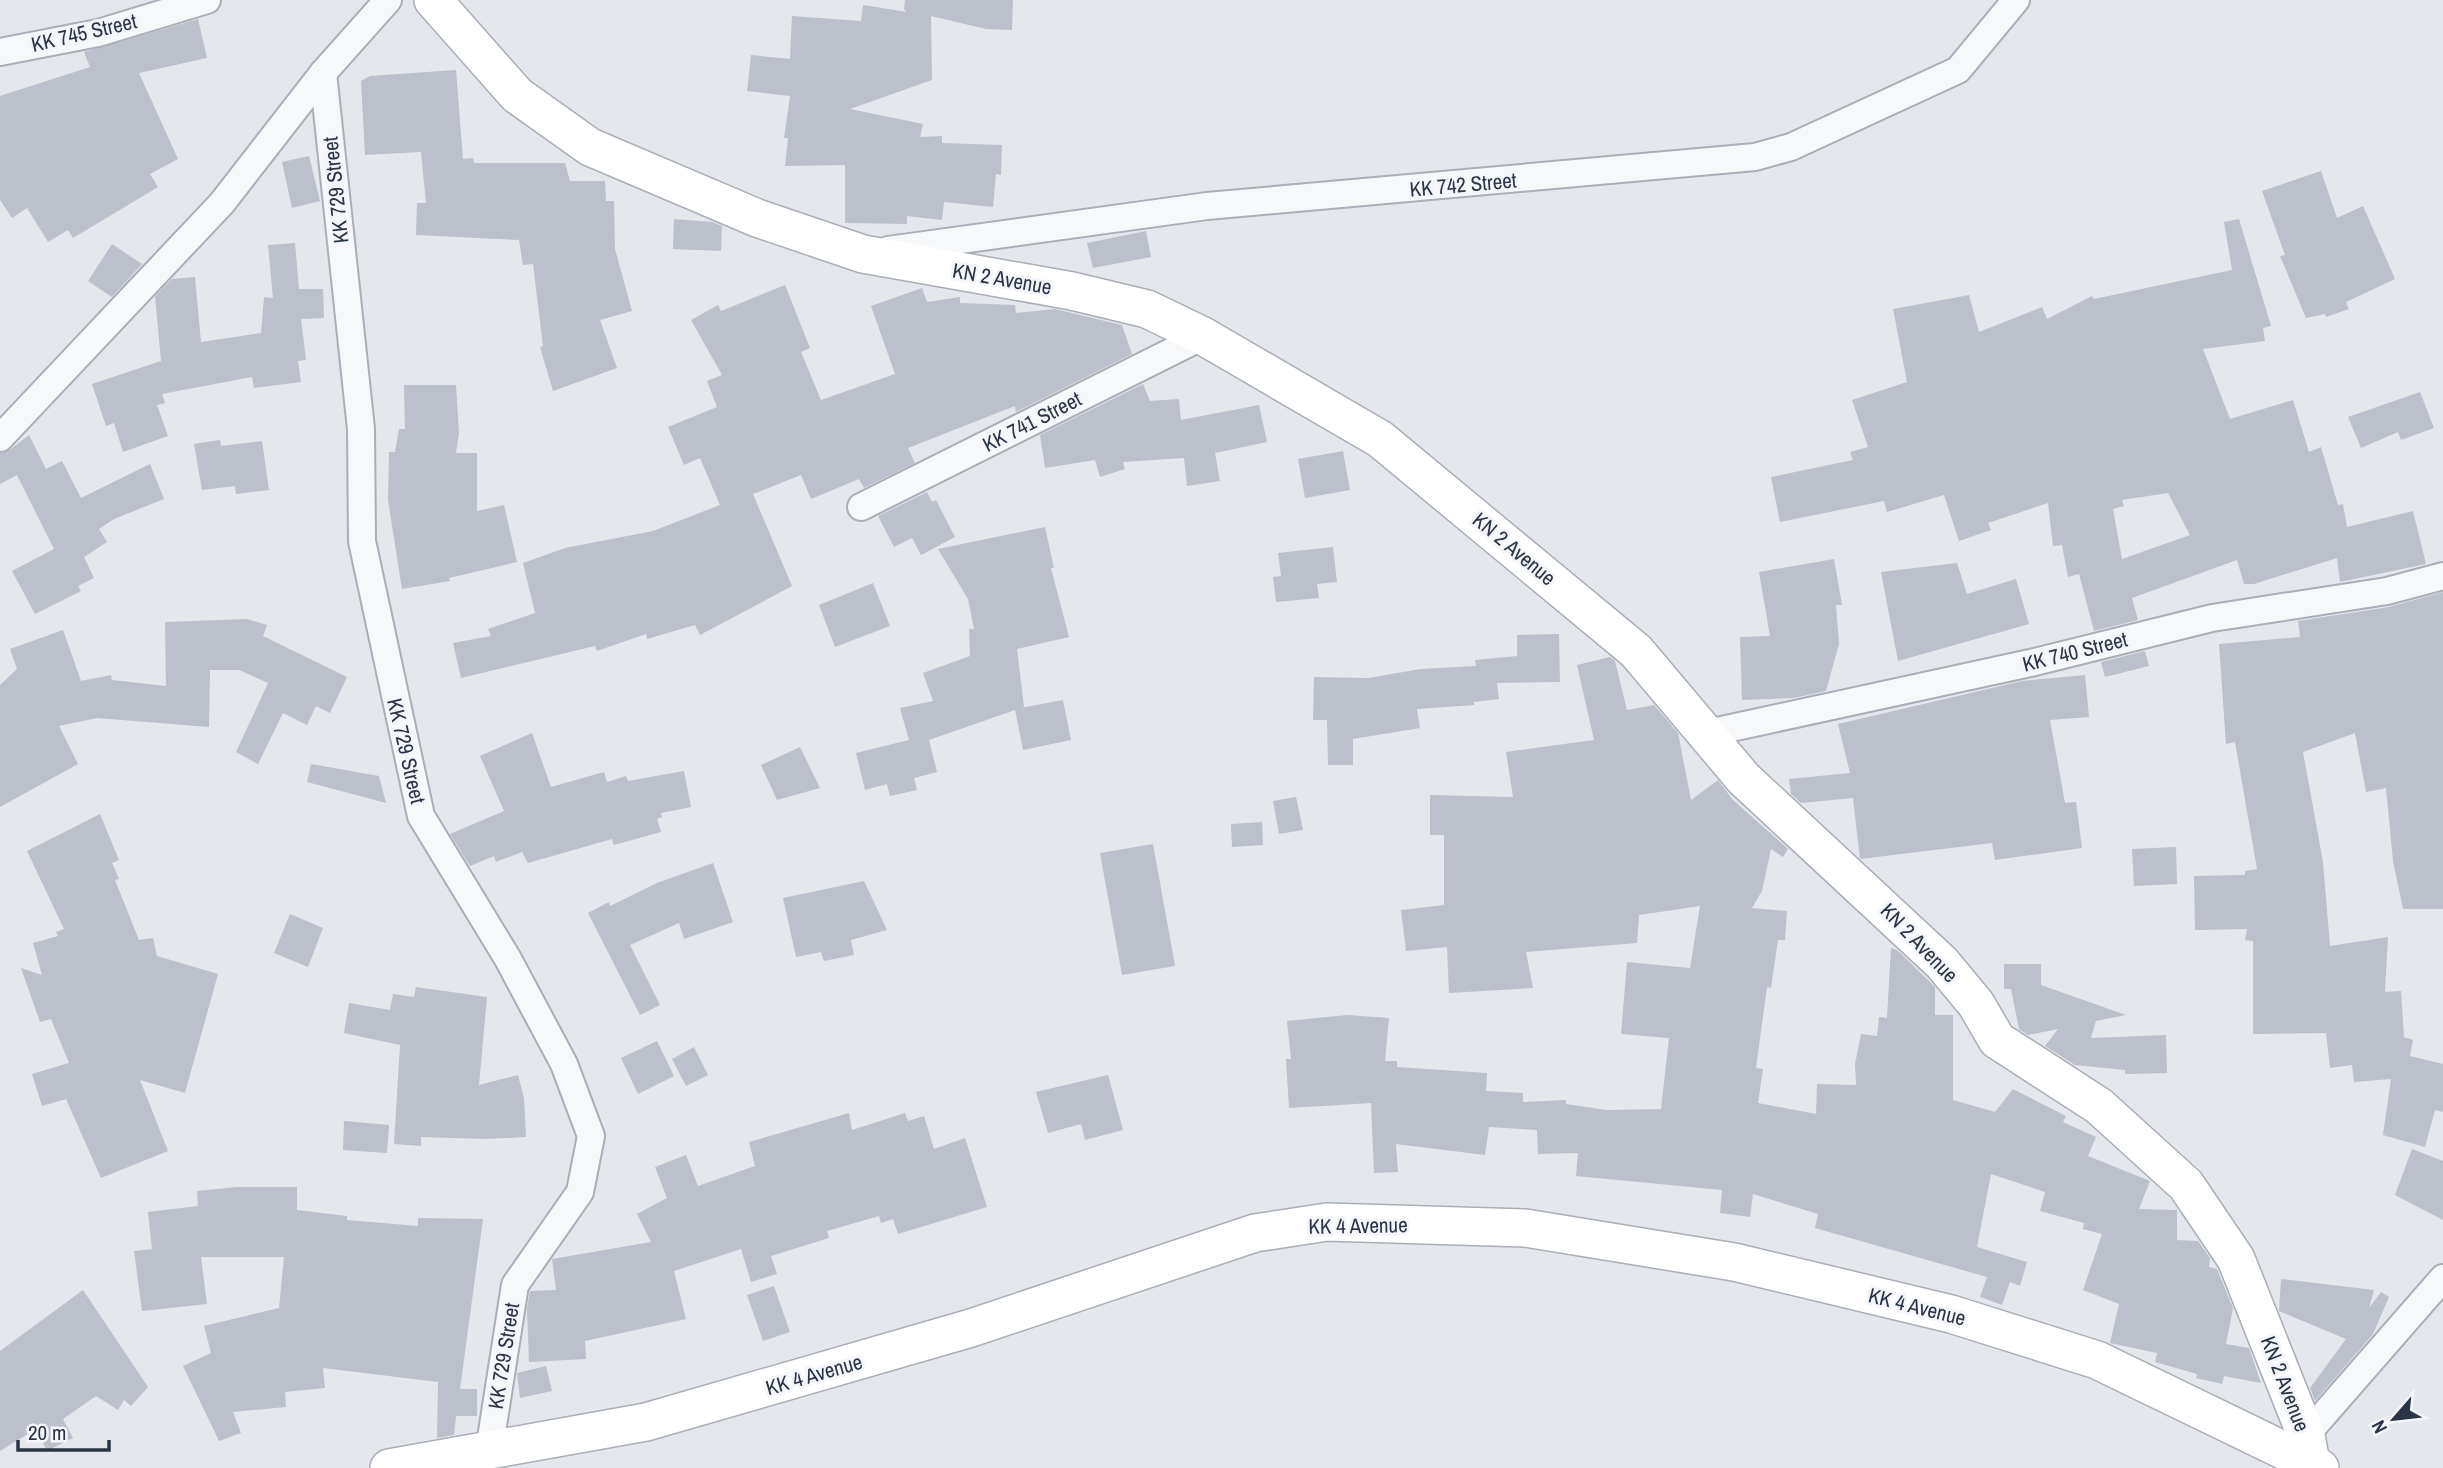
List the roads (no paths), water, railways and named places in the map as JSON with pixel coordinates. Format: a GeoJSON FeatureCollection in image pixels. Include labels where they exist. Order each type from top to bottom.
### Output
{"type":"FeatureCollection","features":[{"type":"Feature","properties":{"kind":"street","name":"KK 745 Street"},"geometry":{"type":"LineString","coordinates":[[0,51],[98,33],[207,0]]}},
{"type":"Feature","properties":{"kind":"street"},"geometry":{"type":"LineString","coordinates":[[0,438],[222,203],[323,73],[388,0]]}},
{"type":"Feature","properties":{"kind":"street","name":"KN 2 Avenue"},"geometry":{"type":"LineString","coordinates":[[433,0],[517,95],[590,147],[757,218],[863,254],[1084,294],[1147,309],[1203,336],[1380,439],[1636,650],[1744,779],[1942,963],[1976,1004],[1997,1040],[2099,1106],[2186,1185],[2236,1259],[2312,1456]]}},
{"type":"Feature","properties":{"kind":"street","name":"KK 742 Street"},"geometry":{"type":"LineString","coordinates":[[863,254],[1207,206],[1755,157],[1791,147],[1958,70],[2016,0]]}},
{"type":"Feature","properties":{"kind":"street","name":"KK 729 Street"},"geometry":{"type":"LineString","coordinates":[[323,73],[361,429],[362,541],[421,816],[508,960],[564,1064],[591,1136],[580,1192],[515,1286],[489,1451]]}},
{"type":"Feature","properties":{"kind":"street","name":"KK 741 Street"},"geometry":{"type":"LineString","coordinates":[[861,507],[1203,336]]}},
{"type":"Feature","properties":{"kind":"street","name":"KK 740 Street"},"geometry":{"type":"LineString","coordinates":[[1708,733],[2035,662],[2212,618],[2387,591],[2443,576]]}},
{"type":"Feature","properties":{"kind":"street","name":"KK 4 Avenue"},"geometry":{"type":"LineString","coordinates":[[389,1468],[646,1422],[785,1384],[971,1328],[1255,1233],[1327,1222],[1525,1228],[1734,1262],[1938,1310],[2097,1360],[2312,1456]]}},
{"type":"Feature","properties":{"kind":"street"},"geometry":{"type":"LineString","coordinates":[[2312,1456],[2443,1278]]}}]}
